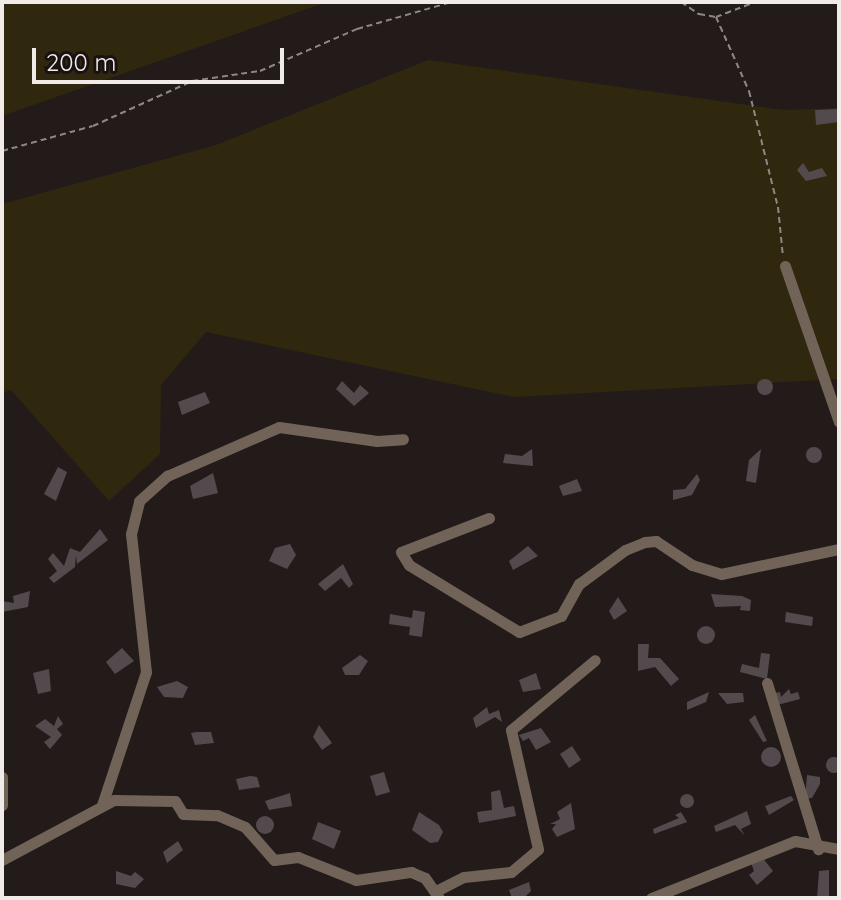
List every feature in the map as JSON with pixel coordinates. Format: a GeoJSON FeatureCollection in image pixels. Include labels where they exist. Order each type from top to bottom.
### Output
{"type":"FeatureCollection","features":[{"type":"Feature","properties":{"kind":"street"},"geometry":{"type":"LineString","coordinates":[[785,266],[839,422]]}},
{"type":"Feature","properties":{"kind":"street"},"geometry":{"type":"LineString","coordinates":[[102,805],[146,672],[131,534],[139,501],[167,476],[279,427],[377,441],[403,439]]}},
{"type":"Feature","properties":{"kind":"street"},"geometry":{"type":"LineString","coordinates":[[489,518],[401,552],[409,565],[519,632],[561,616],[579,584],[625,550],[645,542],[656,541],[692,565],[721,574],[839,549]]}},
{"type":"Feature","properties":{"kind":"street"},"geometry":{"type":"LineString","coordinates":[[2,860],[114,800],[175,801],[183,814],[217,815],[245,827],[274,860],[298,857],[356,880],[411,872],[438,894],[464,877],[511,872],[538,849],[525,808],[511,730],[595,660]]}},
{"type":"Feature","properties":{"kind":"street"},"geometry":{"type":"LineString","coordinates":[[767,683],[818,849]]}},
{"type":"Feature","properties":{"kind":"street"},"geometry":{"type":"LineString","coordinates":[[2,777],[2,805]]}},
{"type":"Feature","properties":{"kind":"street"},"geometry":{"type":"LineString","coordinates":[[651,898],[795,841],[818,849],[839,849]]}},
{"type":"Feature","properties":{"kind":"path"},"geometry":{"type":"LineString","coordinates":[[2,151],[93,126],[192,81],[260,71],[357,29],[452,2]]}},
{"type":"Feature","properties":{"kind":"path"},"geometry":{"type":"LineString","coordinates":[[681,2],[699,14],[716,17],[755,2]]}},
{"type":"Feature","properties":{"kind":"path"},"geometry":{"type":"LineString","coordinates":[[716,17],[749,91],[778,207],[785,266]]}},
{"type":"Feature","properties":{"kind":"shaded area"},"geometry":{"type":"Polygon","coordinates":[[[2,2],[327,2],[2,116],[2,2]]]}},
{"type":"Feature","properties":{"kind":"shaded area"},"geometry":{"type":"Polygon","coordinates":[[[428,60],[784,110],[839,108],[839,379],[514,397],[206,332],[161,385],[160,454],[109,501],[11,390],[2,393],[2,204],[216,145],[428,60]]]}},
{"type":"Feature","properties":{"kind":"building"},"geometry":{"type":"Polygon","coordinates":[[[839,109],[839,122],[816,125],[815,110],[839,109]]]}},
{"type":"Feature","properties":{"kind":"building"},"geometry":{"type":"Polygon","coordinates":[[[803,163],[809,172],[822,168],[827,176],[806,181],[797,170],[803,163]]]}},
{"type":"Feature","properties":{"kind":"building"},"geometry":{"type":"Polygon","coordinates":[[[762,379],[768,379],[773,387],[771,393],[762,395],[757,390],[757,384],[762,379]]]}},
{"type":"Feature","properties":{"kind":"building"},"geometry":{"type":"Polygon","coordinates":[[[342,381],[354,393],[360,385],[369,393],[354,406],[336,389],[342,381]]]}},
{"type":"Feature","properties":{"kind":"building"},"geometry":{"type":"Polygon","coordinates":[[[205,392],[210,403],[182,415],[178,402],[205,392]]]}},
{"type":"Feature","properties":{"kind":"building"},"geometry":{"type":"Polygon","coordinates":[[[811,447],[817,447],[822,455],[820,461],[811,463],[806,458],[806,452],[811,447]]]}},
{"type":"Feature","properties":{"kind":"building"},"geometry":{"type":"Polygon","coordinates":[[[532,449],[533,466],[503,463],[505,454],[522,456],[532,449]]]}},
{"type":"Feature","properties":{"kind":"building"},"geometry":{"type":"Polygon","coordinates":[[[761,449],[756,483],[746,481],[749,460],[761,449]]]}},
{"type":"Feature","properties":{"kind":"building"},"geometry":{"type":"Polygon","coordinates":[[[58,467],[67,472],[56,501],[44,494],[58,467]]]}},
{"type":"Feature","properties":{"kind":"building"},"geometry":{"type":"Polygon","coordinates":[[[213,473],[218,493],[193,499],[190,486],[213,473]]]}},
{"type":"Feature","properties":{"kind":"building"},"geometry":{"type":"Polygon","coordinates":[[[697,474],[700,480],[692,495],[673,500],[673,490],[685,489],[697,474]]]}},
{"type":"Feature","properties":{"kind":"building"},"geometry":{"type":"Polygon","coordinates":[[[577,479],[582,491],[563,496],[559,486],[577,479]]]}},
{"type":"Feature","properties":{"kind":"building"},"geometry":{"type":"Polygon","coordinates":[[[100,529],[108,540],[77,564],[76,555],[75,567],[54,583],[49,578],[57,571],[48,559],[53,553],[64,566],[70,548],[80,552],[100,529]]]}},
{"type":"Feature","properties":{"kind":"building"},"geometry":{"type":"Polygon","coordinates":[[[290,544],[296,555],[287,569],[269,561],[275,548],[290,544]]]}},
{"type":"Feature","properties":{"kind":"building"},"geometry":{"type":"Polygon","coordinates":[[[528,546],[538,556],[513,570],[509,561],[528,546]]]}},
{"type":"Feature","properties":{"kind":"building"},"geometry":{"type":"Polygon","coordinates":[[[343,564],[353,584],[349,588],[341,578],[325,591],[318,584],[343,564]]]}},
{"type":"Feature","properties":{"kind":"building"},"geometry":{"type":"Polygon","coordinates":[[[30,591],[28,607],[2,612],[2,601],[14,603],[13,596],[30,591]]]}},
{"type":"Feature","properties":{"kind":"building"},"geometry":{"type":"Polygon","coordinates":[[[711,594],[742,596],[751,600],[750,611],[740,610],[741,606],[715,607],[711,594]]]}},
{"type":"Feature","properties":{"kind":"building"},"geometry":{"type":"Polygon","coordinates":[[[618,597],[627,611],[614,620],[609,611],[618,597]]]}},
{"type":"Feature","properties":{"kind":"building"},"geometry":{"type":"Polygon","coordinates":[[[413,610],[425,612],[422,637],[409,635],[410,627],[389,624],[390,614],[412,618],[413,610]]]}},
{"type":"Feature","properties":{"kind":"building"},"geometry":{"type":"Polygon","coordinates":[[[786,612],[813,617],[812,626],[785,622],[786,612]]]}},
{"type":"Feature","properties":{"kind":"building"},"geometry":{"type":"Polygon","coordinates":[[[706,626],[715,635],[706,644],[697,635],[706,626]]]}},
{"type":"Feature","properties":{"kind":"building"},"geometry":{"type":"Polygon","coordinates":[[[638,644],[649,644],[648,658],[660,658],[679,679],[671,686],[655,667],[638,671],[638,644]]]}},
{"type":"Feature","properties":{"kind":"building"},"geometry":{"type":"Polygon","coordinates":[[[122,648],[134,661],[115,674],[106,662],[122,648]]]}},
{"type":"Feature","properties":{"kind":"building"},"geometry":{"type":"Polygon","coordinates":[[[761,653],[770,654],[767,679],[740,672],[742,664],[759,668],[761,653]]]}},
{"type":"Feature","properties":{"kind":"building"},"geometry":{"type":"Polygon","coordinates":[[[360,655],[368,661],[359,675],[345,675],[342,668],[360,655]]]}},
{"type":"Feature","properties":{"kind":"building"},"geometry":{"type":"Polygon","coordinates":[[[49,669],[51,691],[38,694],[33,673],[49,669]]]}},
{"type":"Feature","properties":{"kind":"building"},"geometry":{"type":"Polygon","coordinates":[[[536,673],[541,689],[523,692],[519,680],[536,673]]]}},
{"type":"Feature","properties":{"kind":"building"},"geometry":{"type":"Polygon","coordinates":[[[177,681],[188,687],[183,698],[164,697],[157,687],[177,681]]]}},
{"type":"Feature","properties":{"kind":"building"},"geometry":{"type":"Polygon","coordinates":[[[789,689],[791,694],[798,692],[800,699],[773,706],[770,694],[780,692],[781,697],[789,689]]]}},
{"type":"Feature","properties":{"kind":"building"},"geometry":{"type":"Polygon","coordinates":[[[709,692],[706,702],[687,710],[687,702],[709,692]]]}},
{"type":"Feature","properties":{"kind":"building"},"geometry":{"type":"Polygon","coordinates":[[[718,693],[743,693],[744,702],[727,704],[718,693]]]}},
{"type":"Feature","properties":{"kind":"building"},"geometry":{"type":"Polygon","coordinates":[[[487,707],[489,714],[499,710],[502,722],[495,717],[476,728],[473,718],[487,707]]]}},
{"type":"Feature","properties":{"kind":"building"},"geometry":{"type":"Polygon","coordinates":[[[755,715],[767,741],[763,742],[749,720],[755,715]]]}},
{"type":"Feature","properties":{"kind":"building"},"geometry":{"type":"Polygon","coordinates":[[[58,716],[63,724],[57,729],[62,735],[50,749],[44,742],[51,737],[35,726],[45,719],[54,726],[58,716]]]}},
{"type":"Feature","properties":{"kind":"building"},"geometry":{"type":"Polygon","coordinates":[[[319,725],[332,743],[322,750],[313,737],[319,725]]]}},
{"type":"Feature","properties":{"kind":"building"},"geometry":{"type":"Polygon","coordinates":[[[541,728],[551,742],[536,750],[529,738],[523,741],[519,735],[541,728]]]}},
{"type":"Feature","properties":{"kind":"building"},"geometry":{"type":"Polygon","coordinates":[[[211,732],[214,743],[195,745],[191,733],[211,732]]]}},
{"type":"Feature","properties":{"kind":"building"},"geometry":{"type":"Polygon","coordinates":[[[572,746],[581,760],[569,768],[560,754],[572,746]]]}},
{"type":"Feature","properties":{"kind":"building"},"geometry":{"type":"Polygon","coordinates":[[[771,747],[778,750],[781,757],[778,764],[771,767],[764,764],[761,757],[764,750],[771,747]]]}},
{"type":"Feature","properties":{"kind":"building"},"geometry":{"type":"Polygon","coordinates":[[[831,757],[837,757],[842,765],[840,771],[831,773],[826,768],[826,762],[831,757]]]}},
{"type":"Feature","properties":{"kind":"building"},"geometry":{"type":"Polygon","coordinates":[[[384,772],[390,792],[376,796],[370,776],[384,772]]]}},
{"type":"Feature","properties":{"kind":"building"},"geometry":{"type":"Polygon","coordinates":[[[807,775],[820,777],[820,784],[812,798],[805,799],[807,775]]]}},
{"type":"Feature","properties":{"kind":"building"},"geometry":{"type":"Polygon","coordinates":[[[257,777],[260,787],[239,790],[236,779],[257,777]]]}},
{"type":"Feature","properties":{"kind":"building"},"geometry":{"type":"Polygon","coordinates":[[[500,790],[504,808],[514,806],[516,816],[479,823],[477,812],[492,810],[491,792],[500,790]]]}},
{"type":"Feature","properties":{"kind":"building"},"geometry":{"type":"Polygon","coordinates":[[[290,793],[292,806],[269,810],[265,801],[290,793]]]}},
{"type":"Feature","properties":{"kind":"building"},"geometry":{"type":"Polygon","coordinates":[[[687,794],[694,801],[687,808],[680,801],[687,794]]]}},
{"type":"Feature","properties":{"kind":"building"},"geometry":{"type":"Polygon","coordinates":[[[791,796],[794,800],[769,815],[765,806],[791,796]]]}},
{"type":"Feature","properties":{"kind":"building"},"geometry":{"type":"Polygon","coordinates":[[[571,803],[575,829],[557,837],[552,829],[556,824],[550,824],[560,819],[557,812],[571,803]]]}},
{"type":"Feature","properties":{"kind":"building"},"geometry":{"type":"Polygon","coordinates":[[[747,811],[751,824],[741,829],[745,836],[735,825],[716,832],[714,826],[747,811]]]}},
{"type":"Feature","properties":{"kind":"building"},"geometry":{"type":"Polygon","coordinates":[[[419,812],[439,825],[443,832],[438,842],[430,843],[412,830],[419,812]]]}},
{"type":"Feature","properties":{"kind":"building"},"geometry":{"type":"Polygon","coordinates":[[[681,812],[687,822],[654,834],[653,829],[679,818],[675,815],[681,812]]]}},
{"type":"Feature","properties":{"kind":"building"},"geometry":{"type":"Polygon","coordinates":[[[265,816],[274,825],[265,834],[256,825],[265,816]]]}},
{"type":"Feature","properties":{"kind":"building"},"geometry":{"type":"Polygon","coordinates":[[[318,822],[341,831],[334,849],[312,839],[318,822]]]}},
{"type":"Feature","properties":{"kind":"building"},"geometry":{"type":"Polygon","coordinates":[[[178,841],[183,850],[167,863],[163,852],[178,841]]]}},
{"type":"Feature","properties":{"kind":"building"},"geometry":{"type":"Polygon","coordinates":[[[762,857],[773,871],[757,885],[749,875],[754,871],[750,860],[762,857]]]}},
{"type":"Feature","properties":{"kind":"building"},"geometry":{"type":"Polygon","coordinates":[[[829,870],[829,898],[817,898],[819,871],[829,870]]]}},
{"type":"Feature","properties":{"kind":"building"},"geometry":{"type":"Polygon","coordinates":[[[116,871],[131,876],[135,872],[144,879],[135,888],[116,884],[116,871]]]}},
{"type":"Feature","properties":{"kind":"building"},"geometry":{"type":"Polygon","coordinates":[[[529,882],[531,891],[524,898],[512,898],[509,890],[529,882]]]}}]}
